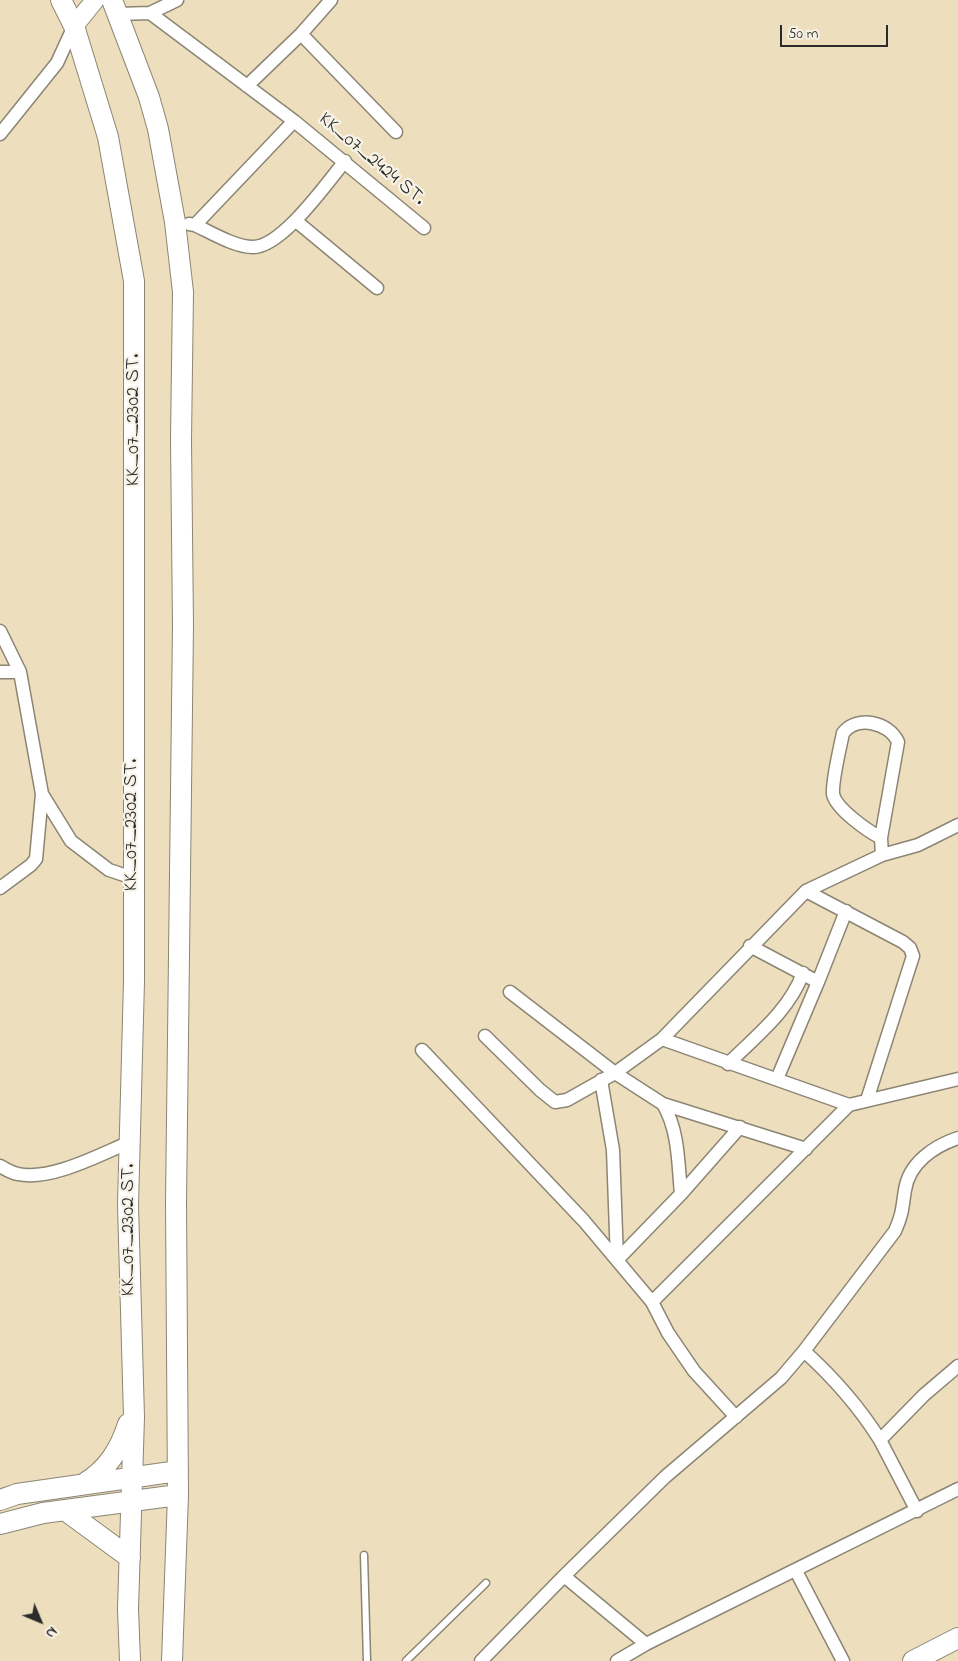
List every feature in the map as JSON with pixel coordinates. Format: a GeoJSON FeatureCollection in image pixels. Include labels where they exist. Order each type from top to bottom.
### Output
{"type":"FeatureCollection","features":[{"type":"Feature","properties":{"kind":"main road","name":"KK_07_2302 ST."},"geometry":{"type":"LineString","coordinates":[[61,0],[74,26],[108,137],[134,281],[133,878],[128,1205],[134,1405],[128,1609],[130,1661]]}},
{"type":"Feature","properties":{"kind":"main road"},"geometry":{"type":"LineString","coordinates":[[115,7],[158,129],[175,222],[183,292],[181,440],[183,626],[176,1202],[178,1495],[172,1661]]}},
{"type":"Feature","properties":{"kind":"main road"},"geometry":{"type":"LineString","coordinates":[[82,1485],[102,1471],[114,1457],[123,1440],[134,1405]]}},
{"type":"Feature","properties":{"kind":"main road"},"geometry":{"type":"LineString","coordinates":[[0,1500],[17,1494],[178,1471]]}},
{"type":"Feature","properties":{"kind":"main road"},"geometry":{"type":"LineString","coordinates":[[0,1524],[43,1513],[178,1495]]}},
{"type":"Feature","properties":{"kind":"main road"},"geometry":{"type":"LineString","coordinates":[[66,1511],[130,1558]]}},
{"type":"Feature","properties":{"kind":"main road"},"geometry":{"type":"LineString","coordinates":[[912,1661],[958,1638]]}},
{"type":"Feature","properties":{"kind":"street"},"geometry":{"type":"LineString","coordinates":[[0,134],[57,63],[74,26],[95,0]]}},
{"type":"Feature","properties":{"kind":"street"},"geometry":{"type":"LineString","coordinates":[[247,86],[302,34],[331,0]]}},
{"type":"Feature","properties":{"kind":"street","name":"KK_07_2424 ST."},"geometry":{"type":"LineString","coordinates":[[115,7],[165,4],[247,86],[345,161],[424,228]]}},
{"type":"Feature","properties":{"kind":"street"},"geometry":{"type":"LineString","coordinates":[[302,34],[396,132]]}},
{"type":"Feature","properties":{"kind":"street","name":"KK_07_2424 ST."},"geometry":{"type":"LineString","coordinates":[[195,225],[294,121]]}},
{"type":"Feature","properties":{"kind":"street"},"geometry":{"type":"LineString","coordinates":[[175,222],[195,225],[253,247],[263,246],[296,221],[345,161]]}},
{"type":"Feature","properties":{"kind":"street"},"geometry":{"type":"LineString","coordinates":[[296,221],[377,288]]}},
{"type":"Feature","properties":{"kind":"street"},"geometry":{"type":"LineString","coordinates":[[0,631],[20,672],[42,794],[36,859],[0,888]]}},
{"type":"Feature","properties":{"kind":"street"},"geometry":{"type":"LineString","coordinates":[[0,672],[20,672]]}},
{"type":"Feature","properties":{"kind":"street"},"geometry":{"type":"LineString","coordinates":[[881,838],[865,829],[840,806],[833,793],[843,733],[848,726],[857,723],[882,726],[894,734],[898,742],[881,838],[882,855]]}},
{"type":"Feature","properties":{"kind":"street"},"geometry":{"type":"LineString","coordinates":[[42,794],[71,841],[109,870],[133,878]]}},
{"type":"Feature","properties":{"kind":"street"},"geometry":{"type":"LineString","coordinates":[[485,1036],[540,1090],[555,1102],[567,1100],[615,1073],[662,1038],[750,946],[806,891],[882,855],[918,845],[958,824]]}},
{"type":"Feature","properties":{"kind":"street"},"geometry":{"type":"LineString","coordinates":[[806,891],[903,942],[910,948],[913,956],[867,1100]]}},
{"type":"Feature","properties":{"kind":"street"},"geometry":{"type":"LineString","coordinates":[[776,1080],[846,911]]}},
{"type":"Feature","properties":{"kind":"street"},"geometry":{"type":"LineString","coordinates":[[750,946],[818,982]]}},
{"type":"Feature","properties":{"kind":"street"},"geometry":{"type":"LineString","coordinates":[[728,1064],[782,1010],[797,989],[803,974]]}},
{"type":"Feature","properties":{"kind":"street"},"geometry":{"type":"LineString","coordinates":[[510,992],[615,1073],[664,1104],[806,1149]]}},
{"type":"Feature","properties":{"kind":"street"},"geometry":{"type":"LineString","coordinates":[[662,1038],[728,1064],[849,1105]]}},
{"type":"Feature","properties":{"kind":"street"},"geometry":{"type":"LineString","coordinates":[[422,1050],[558,1191],[652,1302],[668,1333],[694,1371],[736,1417]]}},
{"type":"Feature","properties":{"kind":"street"},"geometry":{"type":"LineString","coordinates":[[652,1302],[849,1105],[958,1079]]}},
{"type":"Feature","properties":{"kind":"street"},"geometry":{"type":"LineString","coordinates":[[601,1080],[613,1150],[617,1260]]}},
{"type":"Feature","properties":{"kind":"street"},"geometry":{"type":"LineString","coordinates":[[664,1104],[672,1118],[675,1132],[681,1194]]}},
{"type":"Feature","properties":{"kind":"street"},"geometry":{"type":"LineString","coordinates":[[617,1260],[681,1194],[740,1127]]}},
{"type":"Feature","properties":{"kind":"street"},"geometry":{"type":"LineString","coordinates":[[481,1661],[665,1477],[781,1378],[804,1351],[895,1231],[902,1217],[905,1190],[915,1164],[946,1142],[958,1138]]}},
{"type":"Feature","properties":{"kind":"street"},"geometry":{"type":"LineString","coordinates":[[0,1166],[18,1174],[42,1175],[75,1165],[130,1142]]}},
{"type":"Feature","properties":{"kind":"street"},"geometry":{"type":"LineString","coordinates":[[804,1351],[835,1378],[863,1413],[880,1440],[917,1511]]}},
{"type":"Feature","properties":{"kind":"street"},"geometry":{"type":"LineString","coordinates":[[880,1440],[924,1395],[958,1366]]}},
{"type":"Feature","properties":{"kind":"street"},"geometry":{"type":"LineString","coordinates":[[617,1661],[646,1644],[958,1489]]}},
{"type":"Feature","properties":{"kind":"street"},"geometry":{"type":"LineString","coordinates":[[796,1571],[843,1661]]}},
{"type":"Feature","properties":{"kind":"street"},"geometry":{"type":"LineString","coordinates":[[564,1576],[646,1644]]}},
{"type":"Feature","properties":{"kind":"lane"},"geometry":{"type":"LineString","coordinates":[[364,1555],[367,1661]]}},
{"type":"Feature","properties":{"kind":"lane"},"geometry":{"type":"LineString","coordinates":[[406,1661],[486,1583]]}}]}
